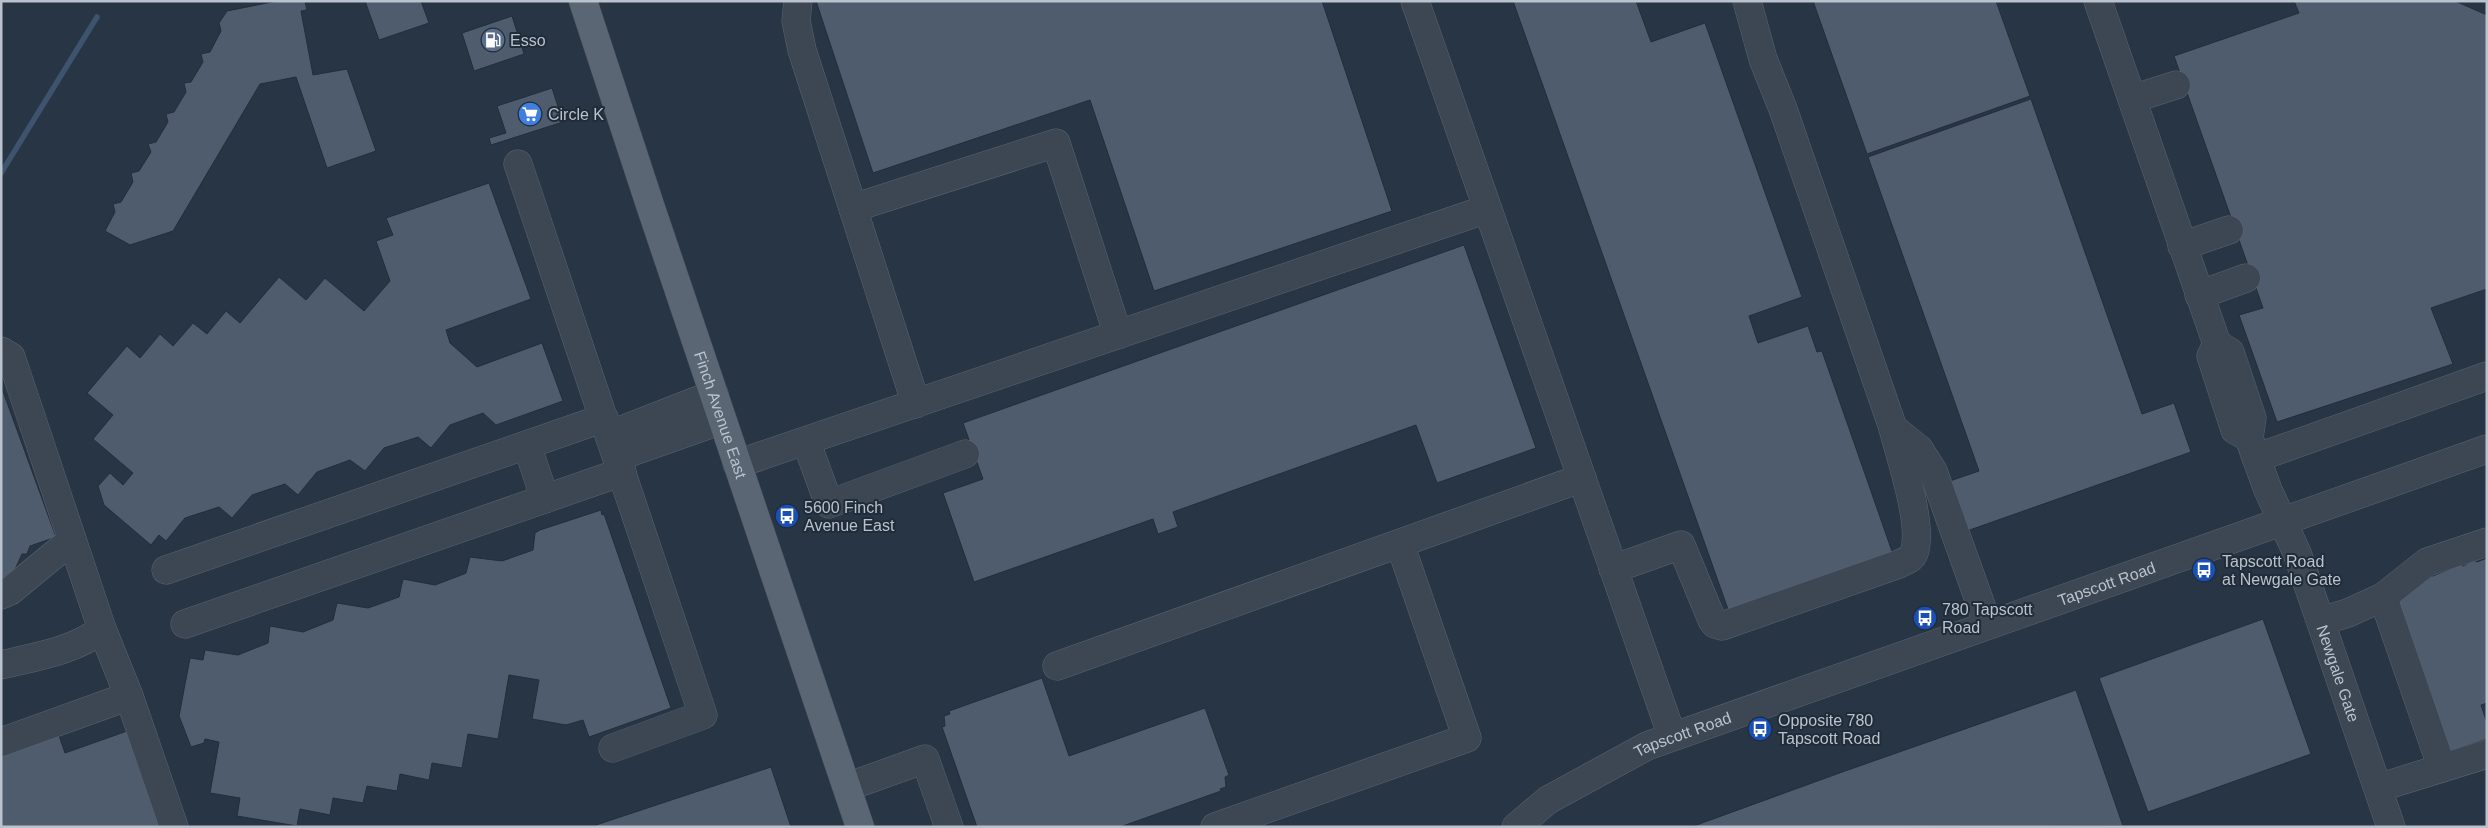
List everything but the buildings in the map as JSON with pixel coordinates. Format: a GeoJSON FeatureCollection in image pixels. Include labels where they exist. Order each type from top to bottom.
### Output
{"type":"FeatureCollection","features":[{"type":"Feature","properties":{"kind":"main road","name":"Finch Avenue East"},"geometry":{"type":"LineString","coordinates":[[583,1],[860,827]]}},
{"type":"Feature","properties":{"kind":"street"},"geometry":{"type":"LineString","coordinates":[[798,1],[796,21],[802,50],[916,404]]}},
{"type":"Feature","properties":{"kind":"street"},"geometry":{"type":"LineString","coordinates":[[1415,1],[1672,736]]}},
{"type":"Feature","properties":{"kind":"street"},"geometry":{"type":"LineString","coordinates":[[1613,568],[1681,546],[1712,620],[1715,624],[1722,626],[1899,564],[1910,559],[1914,553],[1915,518],[1893,428],[1783,109],[1763,59],[1747,1]]}},
{"type":"Feature","properties":{"kind":"street"},"geometry":{"type":"LineString","coordinates":[[2098,1],[2199,295],[2218,344],[2230,352],[2252,418],[2252,448],[2487,376]]}},
{"type":"Feature","properties":{"kind":"street"},"geometry":{"type":"LineString","coordinates":[[2132,99],[2176,85]]}},
{"type":"Feature","properties":{"kind":"street"},"geometry":{"type":"LineString","coordinates":[[853,208],[1056,143],[1118,335]]}},
{"type":"Feature","properties":{"kind":"street"},"geometry":{"type":"LineString","coordinates":[[518,164],[703,715],[613,748]]}},
{"type":"Feature","properties":{"kind":"street"},"geometry":{"type":"LineString","coordinates":[[737,464],[1487,209]]}},
{"type":"Feature","properties":{"kind":"street"},"geometry":{"type":"LineString","coordinates":[[2182,246],[2229,230]]}},
{"type":"Feature","properties":{"kind":"street"},"geometry":{"type":"LineString","coordinates":[[2199,295],[2246,278]]}},
{"type":"Feature","properties":{"kind":"street"},"geometry":{"type":"LineString","coordinates":[[1,351],[11,357],[102,629],[130,696],[174,827]]}},
{"type":"Feature","properties":{"kind":"street"},"geometry":{"type":"LineString","coordinates":[[185,624],[545,499],[613,445],[714,394]]}},
{"type":"Feature","properties":{"kind":"street"},"geometry":{"type":"LineString","coordinates":[[166,570],[527,445],[613,445],[722,420]]}},
{"type":"Feature","properties":{"kind":"street"},"geometry":{"type":"LineString","coordinates":[[1893,428],[1919,448],[1933,471],[1988,625]]}},
{"type":"Feature","properties":{"kind":"street"},"geometry":{"type":"LineString","coordinates":[[806,441],[829,504],[965,454]]}},
{"type":"Feature","properties":{"kind":"street"},"geometry":{"type":"LineString","coordinates":[[527,445],[545,499]]}},
{"type":"Feature","properties":{"kind":"street","name":"Newgale Gate"},"geometry":{"type":"LineString","coordinates":[[2252,448],[2282,522],[2297,553],[2391,827]]}},
{"type":"Feature","properties":{"kind":"street","name":"Tapscott Road"},"geometry":{"type":"LineString","coordinates":[[1516,827],[1548,800],[1646,746],[2487,449]]}},
{"type":"Feature","properties":{"kind":"street"},"geometry":{"type":"LineString","coordinates":[[1057,666],[1582,478]]}},
{"type":"Feature","properties":{"kind":"street"},"geometry":{"type":"LineString","coordinates":[[1,595],[10,591],[72,540]]}},
{"type":"Feature","properties":{"kind":"street"},"geometry":{"type":"LineString","coordinates":[[2321,622],[2348,613],[2383,597],[2427,562],[2487,542]]}},
{"type":"Feature","properties":{"kind":"street"},"geometry":{"type":"LineString","coordinates":[[1215,827],[1467,738],[1400,544]]}},
{"type":"Feature","properties":{"kind":"street"},"geometry":{"type":"LineString","coordinates":[[2383,597],[2442,768]]}},
{"type":"Feature","properties":{"kind":"street"},"geometry":{"type":"LineString","coordinates":[[1,665],[74,647],[88,641],[102,629]]}},
{"type":"Feature","properties":{"kind":"street"},"geometry":{"type":"LineString","coordinates":[[1,742],[130,696]]}},
{"type":"Feature","properties":{"kind":"street"},"geometry":{"type":"LineString","coordinates":[[2378,788],[2487,754]]}},
{"type":"Feature","properties":{"kind":"street"},"geometry":{"type":"LineString","coordinates":[[847,787],[925,759],[949,827]]}},
{"type":"Feature","properties":{"kind":"waterway"},"geometry":{"type":"LineString","coordinates":[[1,173],[97,17]]}},
{"type":"Feature","properties":{"kind":"place","name":"Esso"},"geometry":{"type":"Point","coordinates":[493,40]}},
{"type":"Feature","properties":{"kind":"place","name":"Circle K"},"geometry":{"type":"Point","coordinates":[530,114]}},
{"type":"Feature","properties":{"kind":"place","name":"5600 Finch Avenue East"},"geometry":{"type":"Point","coordinates":[787,516]}},
{"type":"Feature","properties":{"kind":"place","name":"Tapscott Road at Newgale Gate"},"geometry":{"type":"Point","coordinates":[2204,570]}},
{"type":"Feature","properties":{"kind":"place","name":"780 Tapscott Road"},"geometry":{"type":"Point","coordinates":[1925,618]}},
{"type":"Feature","properties":{"kind":"place","name":"Opposite 780 Tapscott Road"},"geometry":{"type":"Point","coordinates":[1760,729]}}]}
